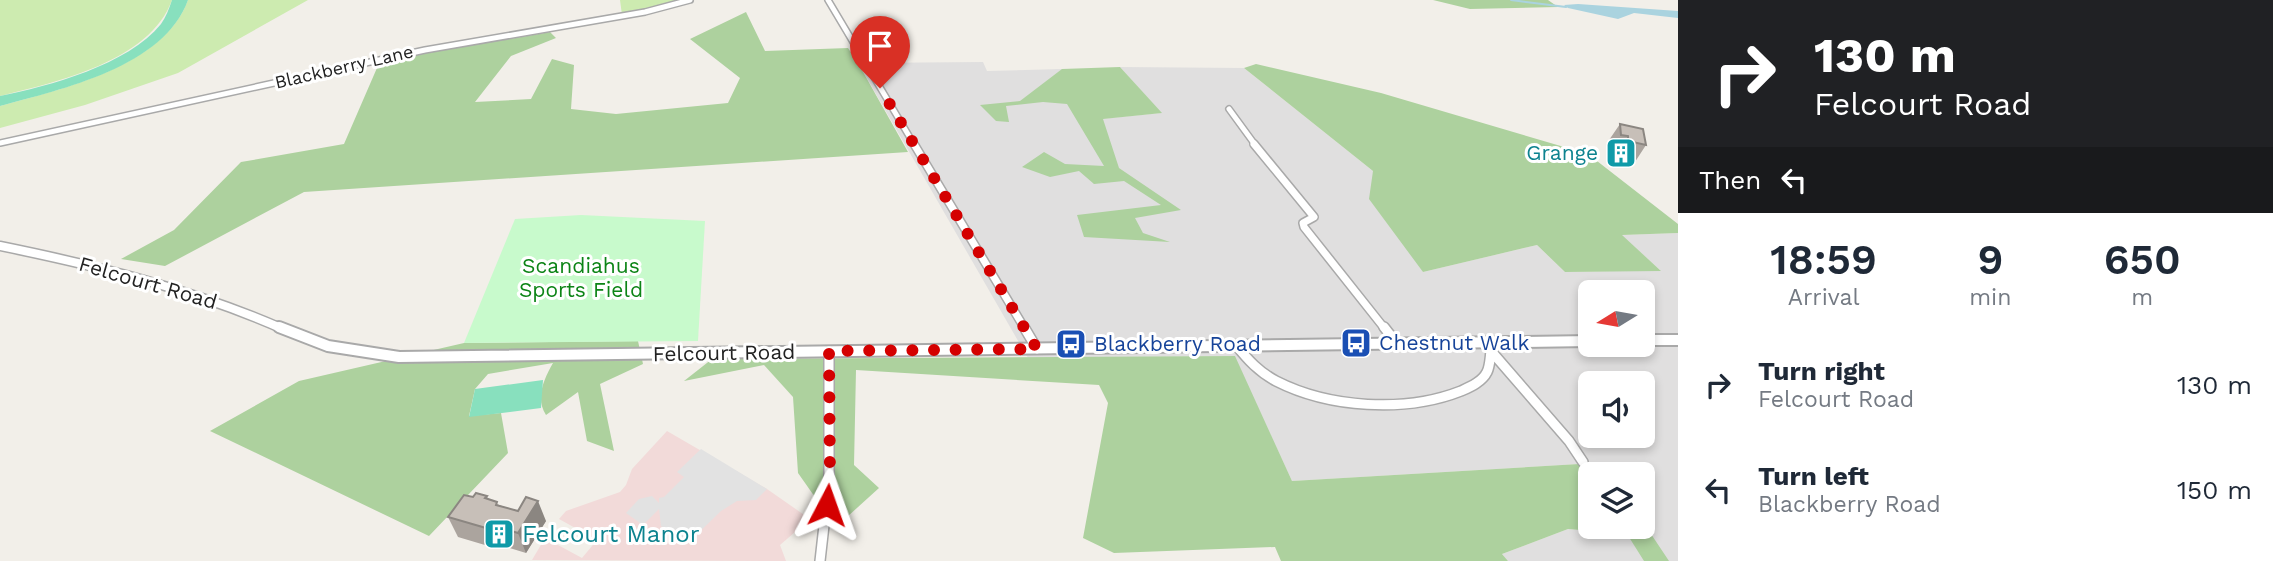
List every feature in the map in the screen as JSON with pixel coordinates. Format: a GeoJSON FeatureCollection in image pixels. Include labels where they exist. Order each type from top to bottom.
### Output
{"type":"FeatureCollection","features":[{"type":"Feature","properties":{"kind":"street","name":"Blackberry Lane"},"geometry":{"type":"LineString","coordinates":[[0,143],[425,50],[645,12],[690,0]]}},
{"type":"Feature","properties":{"kind":"street"},"geometry":{"type":"LineString","coordinates":[[828,0],[1037,349]]}},
{"type":"Feature","properties":{"kind":"street"},"geometry":{"type":"LineString","coordinates":[[1229,109],[1314,217],[1303,223],[1304,228],[1398,345]]}},
{"type":"Feature","properties":{"kind":"street","name":"Felcourt Road"},"geometry":{"type":"LineString","coordinates":[[0,246],[132,275],[227,305],[306,338],[378,355],[471,357],[1578,341]]}},
{"type":"Feature","properties":{"kind":"street"},"geometry":{"type":"LineString","coordinates":[[1656,340],[1678,340]]}},
{"type":"Feature","properties":{"kind":"street"},"geometry":{"type":"LineString","coordinates":[[1483,342],[1583,462]]}},
{"type":"Feature","properties":{"kind":"street"},"geometry":{"type":"LineString","coordinates":[[1236,345],[1255,367],[1290,386],[1310,393],[1378,406],[1430,402],[1460,392],[1478,382],[1487,372],[1491,351]]}},
{"type":"Feature","properties":{"kind":"street"},"geometry":{"type":"LineString","coordinates":[[820,561],[830,481],[829,351]]}},
{"type":"Feature","properties":{"kind":"shaded area"},"geometry":{"type":"Polygon","coordinates":[[[983,62],[987,71],[1062,69],[1089,120],[1161,113],[1120,67],[1244,68],[1373,171],[1423,272],[1537,245],[1565,272],[1660,270],[1621,235],[1678,233],[1678,561],[1508,561],[1502,554],[1568,529],[1578,530],[1578,539],[1655,539],[1655,462],[1578,462],[1292,481],[1234,356],[1028,358],[858,63],[983,62]]]}},
{"type":"Feature","properties":{"kind":"shaded area"},"geometry":{"type":"Polygon","coordinates":[[[667,431],[767,489],[810,519],[780,545],[786,561],[532,560],[545,538],[582,558],[597,540],[559,519],[566,511],[620,492],[632,469],[667,431]]]}},
{"type":"Feature","properties":{"kind":"shaded area"},"geometry":{"type":"Polygon","coordinates":[[[701,449],[767,489],[756,500],[737,501],[721,511],[687,544],[661,526],[659,509],[643,525],[626,513],[639,499],[652,496],[659,503],[659,498],[664,497],[684,477],[677,472],[701,449]]]}},
{"type":"Feature","properties":{"kind":"green space"},"geometry":{"type":"Polygon","coordinates":[[[0,0],[172,0],[161,21],[144,39],[123,53],[74,76],[0,96],[0,0]]]}},
{"type":"Feature","properties":{"kind":"green space"},"geometry":{"type":"Polygon","coordinates":[[[172,0],[188,0],[176,23],[157,42],[134,58],[80,83],[0,106],[0,96],[64,80],[129,51],[161,24],[172,0]]]}},
{"type":"Feature","properties":{"kind":"green space"},"geometry":{"type":"Polygon","coordinates":[[[188,0],[308,0],[178,73],[85,105],[0,128],[0,106],[80,82],[134,58],[157,42],[176,23],[188,0]]]}},
{"type":"Feature","properties":{"kind":"green space"},"geometry":{"type":"Polygon","coordinates":[[[620,0],[690,0],[622,15],[620,0]]]}},
{"type":"Feature","properties":{"kind":"green space"},"geometry":{"type":"Polygon","coordinates":[[[1433,0],[1548,0],[1558,7],[1470,9],[1433,0]]]}},
{"type":"Feature","properties":{"kind":"green space"},"geometry":{"type":"Polygon","coordinates":[[[746,12],[765,51],[848,48],[908,152],[304,192],[165,266],[121,259],[174,230],[241,162],[344,144],[380,61],[550,32],[556,38],[511,56],[475,102],[531,99],[552,59],[574,65],[571,109],[616,114],[728,103],[740,78],[690,39],[746,12]]]}},
{"type":"Feature","properties":{"kind":"green space"},"geometry":{"type":"Polygon","coordinates":[[[1256,64],[1381,93],[1588,154],[1678,224],[1678,233],[1622,235],[1661,271],[1565,272],[1537,245],[1423,272],[1369,199],[1373,171],[1244,68],[1256,64]]]}},
{"type":"Feature","properties":{"kind":"green space"},"geometry":{"type":"Polygon","coordinates":[[[1120,67],[1162,113],[1103,119],[1119,168],[1181,210],[1135,218],[1143,233],[1170,242],[1084,237],[1077,215],[1161,205],[1124,181],[1094,184],[1079,171],[1050,177],[1022,167],[1044,152],[1065,164],[1104,166],[1067,104],[1043,102],[1006,106],[1009,122],[996,121],[980,105],[1020,101],[1062,69],[1120,67]]]}},
{"type":"Feature","properties":{"kind":"green space","name":"Scandiahus Sports Field"},"geometry":{"type":"Polygon","coordinates":[[[581,215],[705,221],[698,341],[464,343],[515,219],[581,215]]]}},
{"type":"Feature","properties":{"kind":"green space"},"geometry":{"type":"Polygon","coordinates":[[[638,341],[643,364],[600,384],[614,451],[587,441],[578,392],[546,415],[541,395],[553,363],[488,374],[475,389],[469,416],[501,413],[508,453],[429,536],[210,431],[299,381],[464,343],[638,341]]]}},
{"type":"Feature","properties":{"kind":"green space"},"geometry":{"type":"Polygon","coordinates":[[[1235,356],[1292,481],[1578,464],[1578,530],[1568,529],[1502,554],[1508,561],[1281,561],[1275,547],[1114,553],[1083,538],[1108,403],[1099,385],[856,370],[854,465],[879,488],[836,527],[798,473],[793,397],[764,365],[684,381],[712,359],[1235,356]]]}},
{"type":"Feature","properties":{"kind":"green space"},"geometry":{"type":"Polygon","coordinates":[[[543,380],[541,408],[469,417],[475,389],[543,380]]]}},
{"type":"Feature","properties":{"kind":"green space"},"geometry":{"type":"Polygon","coordinates":[[[1630,539],[1654,539],[1669,561],[1644,561],[1630,539]]]}},
{"type":"Feature","properties":{"kind":"water"},"geometry":{"type":"Polygon","coordinates":[[[1564,5],[1678,11],[1678,18],[1634,13],[1618,19],[1564,5]]]}},
{"type":"Feature","properties":{"kind":"building"},"geometry":{"type":"Polygon","coordinates":[[[1620,124],[1643,129],[1646,145],[1628,141],[1628,136],[1621,135],[1620,124]]]}},
{"type":"Feature","properties":{"kind":"building"},"geometry":{"type":"Polygon","coordinates":[[[476,493],[497,502],[496,505],[518,511],[526,497],[538,501],[518,533],[488,524],[486,528],[448,517],[464,495],[473,497],[476,493]]]}},
{"type":"Feature","properties":{"kind":"waterway"},"geometry":{"type":"LineString","coordinates":[[1511,0],[1566,7]]}},
{"type":"Feature","properties":{"kind":"place","name":"Grange"},"geometry":{"type":"Point","coordinates":[1621,153]}},
{"type":"Feature","properties":{"kind":"place","name":"Chestnut Walk"},"geometry":{"type":"Point","coordinates":[1356,343]}},
{"type":"Feature","properties":{"kind":"place","name":"Blackberry Road"},"geometry":{"type":"Point","coordinates":[1071,344]}},
{"type":"Feature","properties":{"kind":"place","name":"Felcourt Manor"},"geometry":{"type":"Point","coordinates":[499,534]}},
{"type":"Feature","properties":{"kind":"route"},"geometry":{"type":"LineString","coordinates":[[827,505],[830,481],[829,351],[1037,349],[880,88]]}}]}
